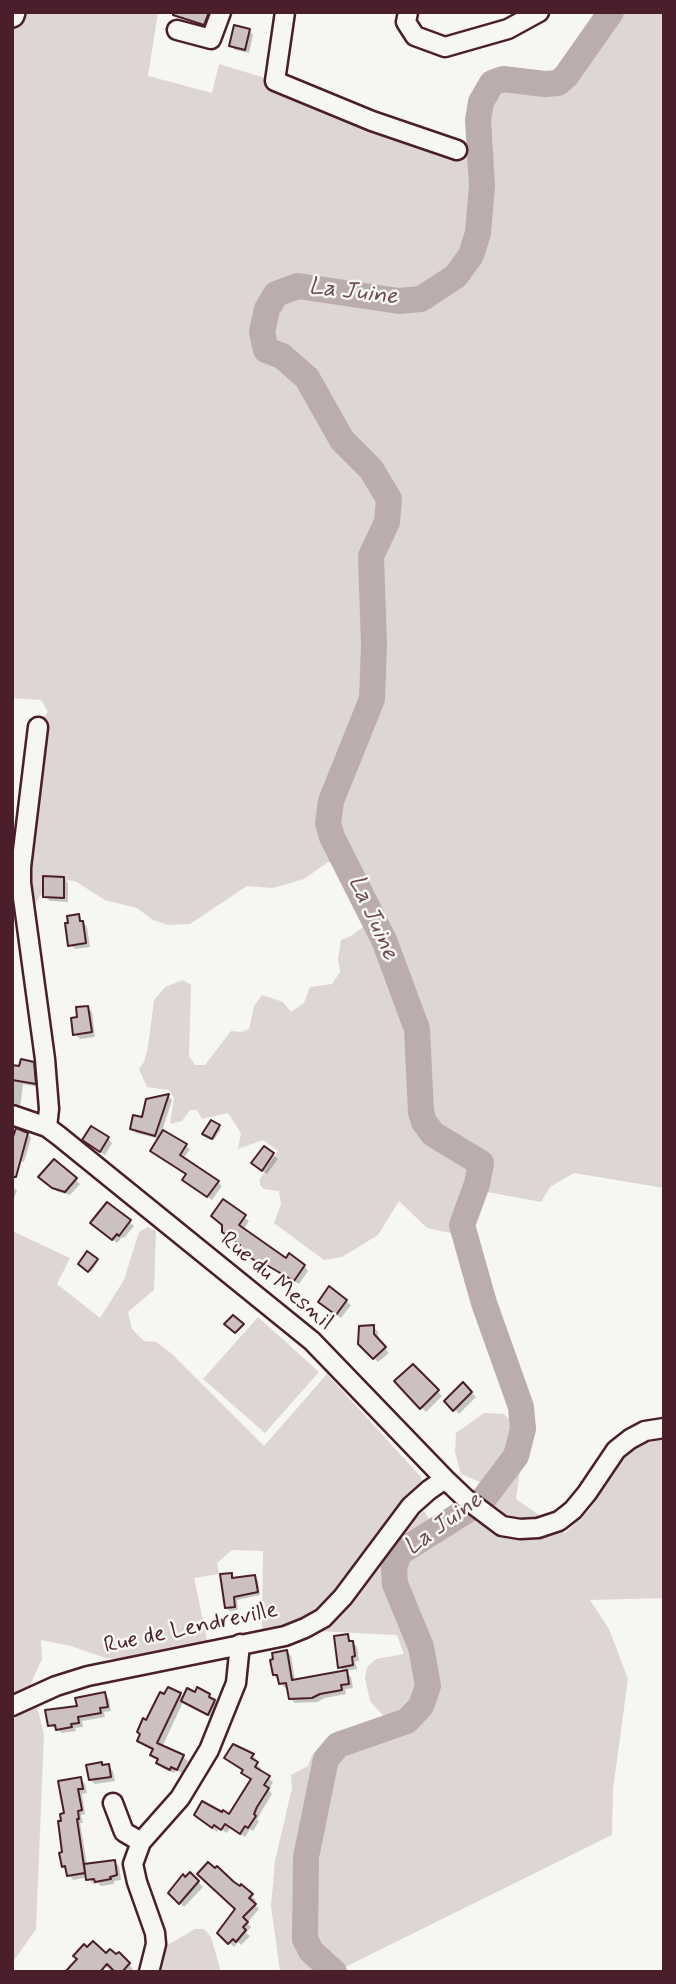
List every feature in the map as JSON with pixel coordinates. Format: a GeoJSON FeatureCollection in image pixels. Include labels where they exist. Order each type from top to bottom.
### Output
{"type":"FeatureCollection","features":[{"type":"Feature","properties":{"kind":"street"},"geometry":{"type":"LineString","coordinates":[[177,30],[211,39],[221,12]]}},
{"type":"Feature","properties":{"kind":"street"},"geometry":{"type":"LineString","coordinates":[[285,12],[275,81],[372,121],[457,150]]}},
{"type":"Feature","properties":{"kind":"street"},"geometry":{"type":"LineString","coordinates":[[408,12],[406,22],[415,36],[445,47],[508,29],[539,12]]}},
{"type":"Feature","properties":{"kind":"street"},"geometry":{"type":"LineString","coordinates":[[38,727],[21,883],[45,1059],[49,1108],[47,1127]]}},
{"type":"Feature","properties":{"kind":"street","name":"Rue du Mesnil"},"geometry":{"type":"LineString","coordinates":[[12,1115],[47,1127],[312,1341],[445,1479],[502,1526],[538,1528],[558,1521],[573,1510],[587,1493],[616,1450],[645,1431],[664,1428]]}},
{"type":"Feature","properties":{"kind":"street","name":"Rue de Lendreville"},"geometry":{"type":"LineString","coordinates":[[13,1704],[88,1676],[285,1636],[305,1628],[323,1618],[343,1597],[411,1506],[445,1479]]}},
{"type":"Feature","properties":{"kind":"street"},"geometry":{"type":"LineString","coordinates":[[149,1972],[156,1944],[155,1934],[133,1864],[141,1842],[180,1798],[209,1750],[236,1683],[240,1644]]}},
{"type":"Feature","properties":{"kind":"street"},"geometry":{"type":"LineString","coordinates":[[113,1803],[124,1832],[141,1842]]}},
{"type":"Feature","properties":{"kind":"shaded area"},"geometry":{"type":"Polygon","coordinates":[[[12,12],[158,12],[148,76],[212,93],[219,64],[275,81],[457,150],[467,146],[466,116],[472,98],[490,76],[509,72],[545,77],[557,74],[596,12],[664,12],[664,1188],[574,1173],[550,1187],[541,1202],[482,1191],[472,1225],[455,1234],[427,1228],[399,1201],[378,1235],[342,1257],[324,1260],[274,1223],[281,1204],[279,1191],[264,1189],[260,1185],[260,1179],[278,1151],[263,1140],[238,1149],[241,1133],[228,1113],[202,1119],[197,1110],[190,1110],[182,1121],[170,1124],[174,1098],[169,1090],[147,1087],[139,1069],[148,1047],[154,1000],[165,987],[183,980],[191,985],[189,1056],[195,1065],[205,1065],[231,1031],[249,1029],[254,1006],[262,995],[283,1002],[291,1012],[304,1003],[310,987],[332,984],[340,972],[338,958],[341,940],[378,916],[374,891],[356,871],[328,862],[304,879],[273,888],[247,886],[190,924],[168,925],[153,920],[137,908],[105,900],[75,881],[62,880],[40,896],[34,907],[24,907],[18,894],[12,890],[12,827],[16,828],[26,820],[39,722],[48,712],[41,700],[12,698],[12,12]]]}},
{"type":"Feature","properties":{"kind":"shaded area"},"geometry":{"type":"Polygon","coordinates":[[[148,1227],[156,1231],[154,1290],[128,1312],[132,1329],[144,1341],[156,1342],[171,1353],[264,1446],[327,1374],[421,1477],[422,1489],[395,1538],[424,1511],[439,1534],[466,1515],[470,1522],[495,1500],[480,1482],[461,1474],[455,1452],[456,1433],[484,1413],[504,1414],[525,1436],[516,1499],[565,1533],[589,1510],[631,1447],[664,1439],[664,1598],[590,1600],[609,1629],[628,1679],[613,1789],[612,1835],[335,1972],[280,1972],[271,1906],[275,1861],[292,1788],[291,1775],[308,1766],[312,1755],[337,1731],[388,1721],[370,1701],[365,1678],[367,1667],[376,1659],[404,1654],[397,1635],[316,1631],[262,1634],[263,1551],[232,1550],[217,1563],[219,1574],[194,1578],[208,1644],[123,1659],[105,1658],[71,1646],[41,1640],[42,1659],[31,1683],[44,1734],[36,1929],[13,1962],[12,1972],[12,1231],[70,1258],[57,1284],[100,1318],[124,1280],[139,1232],[148,1227]]]}},
{"type":"Feature","properties":{"kind":"shaded area"},"geometry":{"type":"Polygon","coordinates":[[[258,1317],[319,1372],[265,1433],[203,1379],[258,1317]]]}},
{"type":"Feature","properties":{"kind":"shaded area"},"geometry":{"type":"Polygon","coordinates":[[[195,1929],[204,1929],[211,1937],[221,1972],[158,1972],[166,1946],[195,1929]]]}},
{"type":"Feature","properties":{"kind":"building"},"geometry":{"type":"Polygon","coordinates":[[[173,12],[209,12],[204,25],[173,15],[173,12]]]}},
{"type":"Feature","properties":{"kind":"building"},"geometry":{"type":"Polygon","coordinates":[[[234,25],[250,29],[245,50],[229,46],[234,25]]]}},
{"type":"Feature","properties":{"kind":"building"},"geometry":{"type":"Polygon","coordinates":[[[43,876],[64,877],[64,898],[43,897],[43,876]]]}},
{"type":"Feature","properties":{"kind":"building"},"geometry":{"type":"Polygon","coordinates":[[[79,914],[80,921],[83,921],[86,943],[68,946],[65,923],[68,923],[67,916],[79,914]]]}},
{"type":"Feature","properties":{"kind":"building"},"geometry":{"type":"Polygon","coordinates":[[[88,1006],[92,1032],[73,1035],[71,1018],[77,1017],[76,1007],[88,1006]]]}},
{"type":"Feature","properties":{"kind":"building"},"geometry":{"type":"Polygon","coordinates":[[[21,1059],[34,1062],[36,1084],[12,1080],[12,1065],[19,1066],[21,1059]]]}},
{"type":"Feature","properties":{"kind":"building"},"geometry":{"type":"Polygon","coordinates":[[[169,1094],[155,1136],[130,1129],[133,1115],[142,1117],[146,1099],[169,1094]]]}},
{"type":"Feature","properties":{"kind":"building"},"geometry":{"type":"Polygon","coordinates":[[[211,1120],[220,1125],[212,1139],[202,1134],[211,1120]]]}},
{"type":"Feature","properties":{"kind":"building"},"geometry":{"type":"Polygon","coordinates":[[[91,1126],[109,1137],[100,1152],[82,1140],[91,1126]]]}},
{"type":"Feature","properties":{"kind":"building"},"geometry":{"type":"Polygon","coordinates":[[[16,1128],[28,1133],[16,1177],[12,1177],[12,1140],[16,1128]]]}},
{"type":"Feature","properties":{"kind":"building"},"geometry":{"type":"Polygon","coordinates":[[[163,1130],[187,1144],[180,1155],[219,1181],[207,1197],[182,1180],[186,1174],[150,1151],[163,1130]]]}},
{"type":"Feature","properties":{"kind":"building"},"geometry":{"type":"Polygon","coordinates":[[[264,1146],[274,1153],[262,1171],[251,1163],[264,1146]]]}},
{"type":"Feature","properties":{"kind":"building"},"geometry":{"type":"Polygon","coordinates":[[[54,1159],[77,1178],[65,1192],[52,1188],[38,1177],[54,1159]]]}},
{"type":"Feature","properties":{"kind":"building"},"geometry":{"type":"Polygon","coordinates":[[[223,1199],[246,1215],[239,1225],[286,1258],[289,1253],[305,1265],[294,1281],[263,1263],[261,1265],[237,1248],[240,1245],[222,1232],[222,1225],[211,1216],[223,1199]]]}},
{"type":"Feature","properties":{"kind":"building"},"geometry":{"type":"Polygon","coordinates":[[[107,1202],[131,1220],[119,1236],[117,1234],[112,1240],[90,1223],[107,1202]]]}},
{"type":"Feature","properties":{"kind":"building"},"geometry":{"type":"Polygon","coordinates":[[[87,1251],[98,1259],[88,1272],[78,1264],[87,1251]]]}},
{"type":"Feature","properties":{"kind":"building"},"geometry":{"type":"Polygon","coordinates":[[[329,1286],[347,1300],[336,1315],[318,1302],[329,1286]]]}},
{"type":"Feature","properties":{"kind":"building"},"geometry":{"type":"Polygon","coordinates":[[[233,1315],[244,1324],[235,1333],[224,1324],[233,1315]]]}},
{"type":"Feature","properties":{"kind":"building"},"geometry":{"type":"Polygon","coordinates":[[[374,1325],[374,1334],[386,1347],[373,1359],[358,1344],[359,1326],[374,1325]]]}},
{"type":"Feature","properties":{"kind":"building"},"geometry":{"type":"Polygon","coordinates":[[[413,1364],[439,1390],[420,1409],[394,1381],[413,1364]]]}},
{"type":"Feature","properties":{"kind":"building"},"geometry":{"type":"Polygon","coordinates":[[[463,1382],[472,1392],[453,1411],[444,1401],[463,1382]]]}},
{"type":"Feature","properties":{"kind":"building"},"geometry":{"type":"Polygon","coordinates":[[[232,1573],[232,1578],[255,1575],[258,1592],[234,1597],[235,1607],[225,1608],[220,1574],[232,1573]]]}},
{"type":"Feature","properties":{"kind":"building"},"geometry":{"type":"Polygon","coordinates":[[[348,1634],[349,1641],[353,1641],[353,1665],[338,1668],[334,1636],[348,1634]]]}},
{"type":"Feature","properties":{"kind":"building"},"geometry":{"type":"Polygon","coordinates":[[[287,1650],[292,1680],[347,1670],[349,1684],[341,1685],[342,1690],[312,1698],[289,1699],[286,1683],[279,1684],[277,1675],[273,1675],[270,1660],[273,1659],[272,1653],[287,1650]]]}},
{"type":"Feature","properties":{"kind":"building"},"geometry":{"type":"Polygon","coordinates":[[[168,1687],[181,1693],[157,1743],[184,1755],[177,1770],[171,1767],[170,1770],[156,1763],[158,1759],[150,1755],[153,1749],[137,1741],[140,1734],[137,1732],[143,1718],[146,1720],[160,1692],[164,1694],[168,1687]]]}},
{"type":"Feature","properties":{"kind":"building"},"geometry":{"type":"Polygon","coordinates":[[[197,1687],[215,1700],[208,1715],[181,1701],[187,1688],[195,1692],[197,1687]]]}},
{"type":"Feature","properties":{"kind":"building"},"geometry":{"type":"Polygon","coordinates":[[[105,1692],[108,1707],[100,1708],[101,1713],[78,1717],[79,1723],[71,1724],[72,1727],[56,1730],[55,1725],[48,1726],[45,1710],[77,1706],[75,1698],[105,1692]]]}},
{"type":"Feature","properties":{"kind":"building"},"geometry":{"type":"Polygon","coordinates":[[[233,1744],[254,1754],[251,1758],[258,1762],[255,1767],[270,1776],[264,1785],[269,1788],[257,1807],[254,1814],[256,1816],[240,1834],[225,1824],[221,1830],[214,1825],[212,1828],[194,1815],[202,1801],[229,1814],[251,1779],[241,1773],[243,1770],[224,1758],[233,1744]]]}},
{"type":"Feature","properties":{"kind":"building"},"geometry":{"type":"Polygon","coordinates":[[[102,1762],[102,1765],[109,1764],[111,1777],[89,1780],[86,1765],[102,1762]]]}},
{"type":"Feature","properties":{"kind":"building"},"geometry":{"type":"Polygon","coordinates":[[[81,1777],[83,1789],[78,1789],[82,1810],[78,1811],[77,1819],[85,1873],[67,1876],[59,1853],[62,1852],[58,1821],[61,1821],[60,1814],[64,1813],[58,1781],[81,1777]]]}},
{"type":"Feature","properties":{"kind":"building"},"geometry":{"type":"Polygon","coordinates":[[[115,1860],[117,1875],[95,1882],[94,1879],[86,1880],[84,1864],[115,1860]]]}},
{"type":"Feature","properties":{"kind":"building"},"geometry":{"type":"Polygon","coordinates":[[[208,1862],[253,1894],[249,1898],[256,1904],[243,1917],[248,1922],[243,1927],[246,1930],[236,1942],[233,1939],[228,1944],[217,1933],[235,1909],[197,1874],[208,1862]]]}},
{"type":"Feature","properties":{"kind":"building"},"geometry":{"type":"Polygon","coordinates":[[[190,1872],[199,1881],[179,1904],[168,1893],[183,1874],[185,1877],[190,1872]]]}},
{"type":"Feature","properties":{"kind":"building"},"geometry":{"type":"Polygon","coordinates":[[[93,1941],[106,1953],[110,1949],[116,1954],[119,1952],[130,1963],[122,1972],[115,1972],[107,1964],[100,1972],[65,1972],[77,1959],[73,1956],[84,1944],[87,1947],[93,1941]]]}},
{"type":"Feature","properties":{"kind":"waterway","name":"La Juine"},"geometry":{"type":"LineString","coordinates":[[334,1972],[311,1951],[305,1939],[306,1857],[326,1759],[338,1745],[407,1721],[421,1706],[428,1686],[421,1647],[395,1584],[394,1568],[399,1553],[482,1501],[516,1456],[523,1429],[521,1407],[484,1303],[462,1225],[477,1184],[481,1163],[433,1134],[424,1122],[421,1112],[417,1029],[384,940],[332,837],[328,823],[331,801],[372,699],[374,645],[371,556],[387,522],[389,499],[371,469],[342,440],[307,378],[282,356],[266,350],[262,332],[267,309],[276,294],[298,286],[399,301],[421,299],[456,276],[471,255],[478,233],[482,186],[478,120],[481,102],[492,83],[503,79],[558,83],[566,76],[611,12]]}}]}
